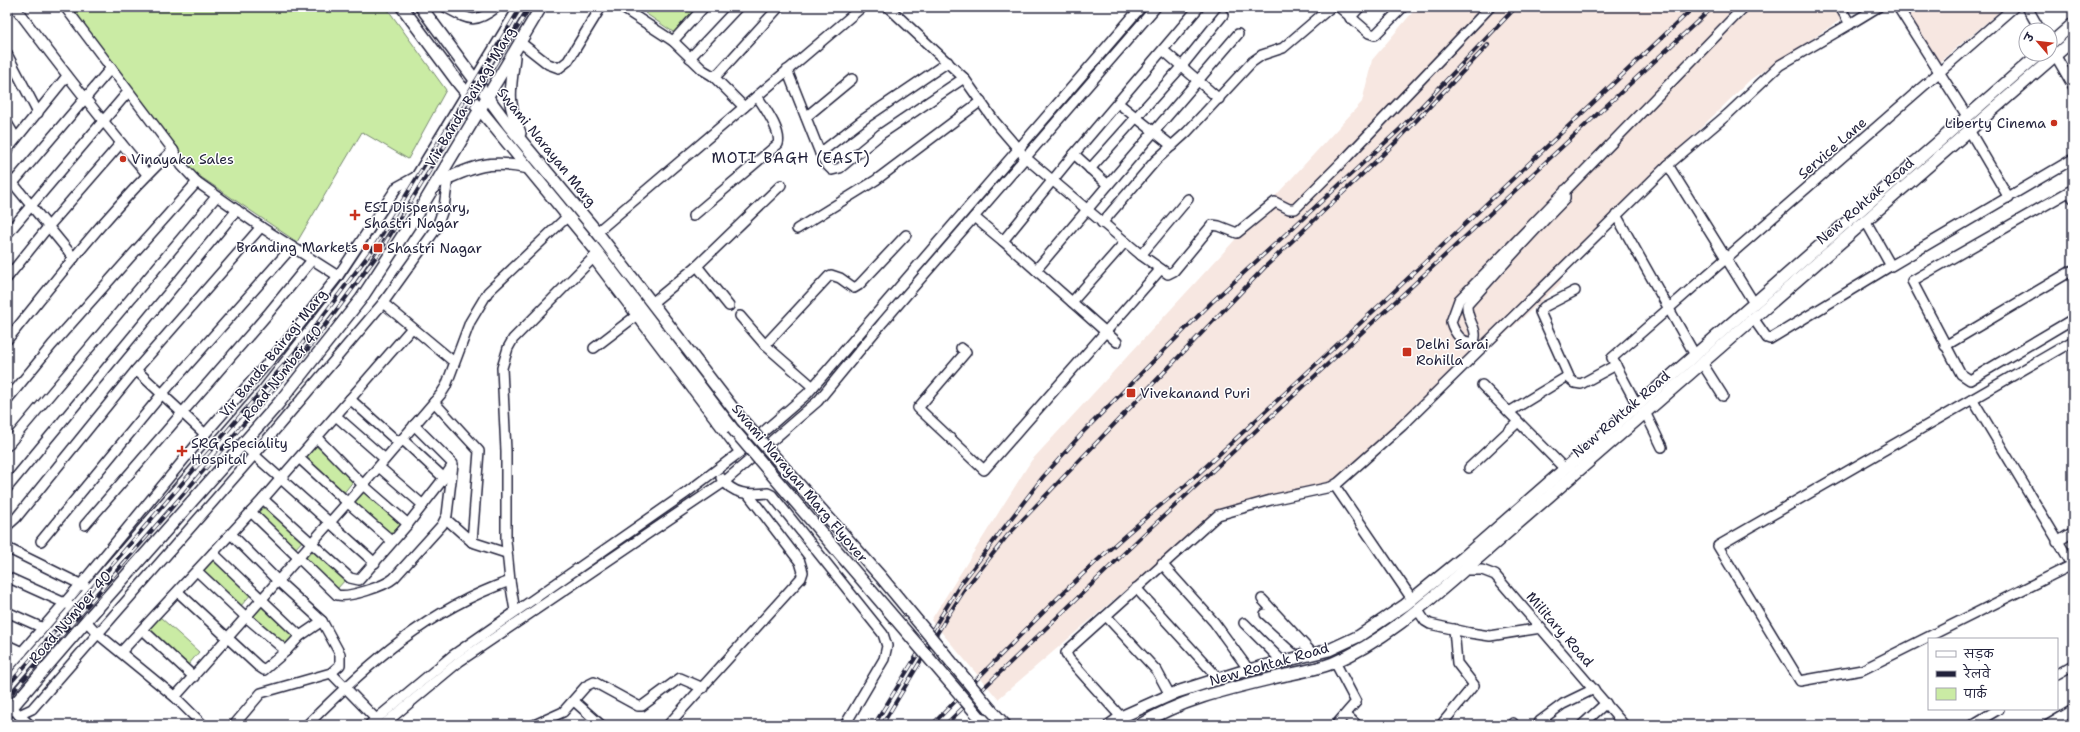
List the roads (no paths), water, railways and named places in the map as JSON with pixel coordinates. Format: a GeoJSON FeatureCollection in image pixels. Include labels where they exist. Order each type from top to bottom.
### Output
{"type":"FeatureCollection","features":[{"type":"Feature","properties":{"kind":"main road","name":"Swami Narayan Marg"},"geometry":{"type":"LineString","coordinates":[[402,7],[467,94],[568,216],[596,255]]}},
{"type":"Feature","properties":{"kind":"main road","name":"Swami Narayan Marg"},"geometry":{"type":"LineString","coordinates":[[421,7],[488,97],[652,303]]}},
{"type":"Feature","properties":{"kind":"main road","name":"Vir Banda Bairagi Marg"},"geometry":{"type":"LineString","coordinates":[[7,686],[75,609],[86,587],[265,389],[345,287],[417,176],[520,7]]}},
{"type":"Feature","properties":{"kind":"main road","name":"Vir Banda Bairagi Marg"},"geometry":{"type":"LineString","coordinates":[[437,183],[541,7]]}},
{"type":"Feature","properties":{"kind":"main road","name":"New Rohtak Road"},"geometry":{"type":"LineString","coordinates":[[2058,42],[2073,24]]}},
{"type":"Feature","properties":{"kind":"main road","name":"New Rohtak Road"},"geometry":{"type":"LineString","coordinates":[[2058,46],[2073,40]]}},
{"type":"Feature","properties":{"kind":"main road"},"geometry":{"type":"LineString","coordinates":[[518,46],[508,95],[513,116],[524,143]]}},
{"type":"Feature","properties":{"kind":"main road","name":"New Rohtak Road"},"geometry":{"type":"LineString","coordinates":[[1140,725],[1180,705],[1246,685],[1336,662],[1367,645],[1417,610],[1464,570],[1698,359],[1754,303],[2029,62]]}},
{"type":"Feature","properties":{"kind":"main road","name":"New Rohtak Road"},"geometry":{"type":"LineString","coordinates":[[1698,359],[1753,318],[1866,220],[1969,130],[2039,62]]}},
{"type":"Feature","properties":{"kind":"main road"},"geometry":{"type":"LineString","coordinates":[[437,183],[470,168],[486,164],[507,163],[528,168]]}},
{"type":"Feature","properties":{"kind":"main road","name":"Road Number 40"},"geometry":{"type":"LineString","coordinates":[[13,712],[86,620],[278,404],[361,299],[437,183]]}},
{"type":"Feature","properties":{"kind":"main road","name":"Swami Narayan Marg Flyover"},"geometry":{"type":"LineString","coordinates":[[596,255],[732,428],[984,722]]}},
{"type":"Feature","properties":{"kind":"main road","name":"Swami Narayan Marg Flyover"},"geometry":{"type":"LineString","coordinates":[[652,303],[742,420],[881,577],[1005,725]]}},
{"type":"Feature","properties":{"kind":"main road","name":"New Rohtak Road"},"geometry":{"type":"LineString","coordinates":[[1110,725],[1121,717],[1170,695],[1219,678],[1329,650],[1359,636],[1412,599],[1464,557],[1564,468],[1641,409]]}},
{"type":"Feature","properties":{"kind":"street"},"geometry":{"type":"LineString","coordinates":[[15,7],[67,76],[147,174]]}},
{"type":"Feature","properties":{"kind":"street"},"geometry":{"type":"LineString","coordinates":[[65,7],[173,150],[182,166],[196,182],[261,227],[338,276]]}},
{"type":"Feature","properties":{"kind":"street"},"geometry":{"type":"LineString","coordinates":[[445,7],[475,20],[484,17],[497,7]]}},
{"type":"Feature","properties":{"kind":"street"},"geometry":{"type":"LineString","coordinates":[[518,46],[548,64],[559,68],[568,61],[601,7]]}},
{"type":"Feature","properties":{"kind":"street"},"geometry":{"type":"LineString","coordinates":[[621,7],[673,41],[703,70],[713,76],[744,107]]}},
{"type":"Feature","properties":{"kind":"street"},"geometry":{"type":"LineString","coordinates":[[673,41],[704,7]]}},
{"type":"Feature","properties":{"kind":"street"},"geometry":{"type":"LineString","coordinates":[[690,58],[738,7]]}},
{"type":"Feature","properties":{"kind":"street"},"geometry":{"type":"LineString","coordinates":[[713,76],[719,73],[779,7]]}},
{"type":"Feature","properties":{"kind":"street"},"geometry":{"type":"LineString","coordinates":[[888,7],[964,78],[1017,150],[1125,242],[1160,270],[1168,274],[1174,271],[1212,226],[1219,226],[1237,232],[1274,202],[1289,209],[1295,209],[1348,156],[1490,7]]}},
{"type":"Feature","properties":{"kind":"street"},"geometry":{"type":"LineString","coordinates":[[376,723],[452,656],[740,452],[813,387],[1141,7]]}},
{"type":"Feature","properties":{"kind":"street"},"geometry":{"type":"LineString","coordinates":[[376,723],[460,662],[724,482],[818,401],[883,322],[1156,7]]}},
{"type":"Feature","properties":{"kind":"street"},"geometry":{"type":"LineString","coordinates":[[1003,241],[1074,154],[1199,7]]}},
{"type":"Feature","properties":{"kind":"street"},"geometry":{"type":"LineString","coordinates":[[1102,223],[1148,169],[1219,99],[1252,62],[1262,55],[1287,46],[1331,7]]}},
{"type":"Feature","properties":{"kind":"street"},"geometry":{"type":"LineString","coordinates":[[1339,7],[1369,33],[1375,35],[1403,7]]}},
{"type":"Feature","properties":{"kind":"street"},"geometry":{"type":"LineString","coordinates":[[1350,18],[1360,7]]}},
{"type":"Feature","properties":{"kind":"street"},"geometry":{"type":"LineString","coordinates":[[1565,190],[1565,199],[1534,230],[1467,305],[1468,317],[1477,335],[1474,341],[1471,342],[1462,340],[1456,333],[1451,322],[1459,300],[1499,261],[1565,190],[1744,7]]}},
{"type":"Feature","properties":{"kind":"street"},"geometry":{"type":"LineString","coordinates":[[1840,7],[1850,24]]}},
{"type":"Feature","properties":{"kind":"street"},"geometry":{"type":"LineString","coordinates":[[1121,717],[1069,659],[1066,653],[1162,564],[1218,515],[1270,500],[1335,486],[1402,426],[1668,165],[1728,114],[1780,65],[1878,7]]}},
{"type":"Feature","properties":{"kind":"street"},"geometry":{"type":"LineString","coordinates":[[1898,7],[1938,73],[1967,116]]}},
{"type":"Feature","properties":{"kind":"street","name":"Service Lane"},"geometry":{"type":"LineString","coordinates":[[1616,365],[1612,358],[2014,7]]}},
{"type":"Feature","properties":{"kind":"street"},"geometry":{"type":"LineString","coordinates":[[2027,7],[2035,22]]}},
{"type":"Feature","properties":{"kind":"street"},"geometry":{"type":"LineString","coordinates":[[597,232],[757,96],[857,8]]}},
{"type":"Feature","properties":{"kind":"street"},"geometry":{"type":"LineString","coordinates":[[1090,169],[1182,66],[1223,15]]}},
{"type":"Feature","properties":{"kind":"street"},"geometry":{"type":"LineString","coordinates":[[1036,270],[1238,34]]}},
{"type":"Feature","properties":{"kind":"street"},"geometry":{"type":"LineString","coordinates":[[1163,50],[1219,99]]}},
{"type":"Feature","properties":{"kind":"street"},"geometry":{"type":"LineString","coordinates":[[7,54],[38,112]]}},
{"type":"Feature","properties":{"kind":"street"},"geometry":{"type":"LineString","coordinates":[[2058,60],[2073,86]]}},
{"type":"Feature","properties":{"kind":"street"},"geometry":{"type":"LineString","coordinates":[[820,153],[864,119],[948,62]]}},
{"type":"Feature","properties":{"kind":"street"},"geometry":{"type":"LineString","coordinates":[[74,258],[31,206],[9,183],[86,98],[111,68]]}},
{"type":"Feature","properties":{"kind":"street"},"geometry":{"type":"LineString","coordinates":[[786,70],[820,153],[829,168],[832,170],[840,168],[881,134],[964,78]]}},
{"type":"Feature","properties":{"kind":"street"},"geometry":{"type":"LineString","coordinates":[[7,150],[67,76]]}},
{"type":"Feature","properties":{"kind":"street"},"geometry":{"type":"LineString","coordinates":[[806,117],[852,79]]}},
{"type":"Feature","properties":{"kind":"street"},"geometry":{"type":"LineString","coordinates":[[7,234],[128,92]]}},
{"type":"Feature","properties":{"kind":"street"},"geometry":{"type":"LineString","coordinates":[[693,216],[778,144],[779,138],[777,130],[757,96]]}},
{"type":"Feature","properties":{"kind":"street"},"geometry":{"type":"LineString","coordinates":[[797,229],[876,180],[981,101]]}},
{"type":"Feature","properties":{"kind":"street"},"geometry":{"type":"LineString","coordinates":[[1118,103],[1153,133],[1172,146]]}},
{"type":"Feature","properties":{"kind":"street"},"geometry":{"type":"LineString","coordinates":[[7,123],[16,138]]}},
{"type":"Feature","properties":{"kind":"street"},"geometry":{"type":"LineString","coordinates":[[1969,130],[2009,198]]}},
{"type":"Feature","properties":{"kind":"street"},"geometry":{"type":"LineString","coordinates":[[7,278],[48,227],[121,143]]}},
{"type":"Feature","properties":{"kind":"street"},"geometry":{"type":"LineString","coordinates":[[7,340],[74,258],[147,174],[173,150]]}},
{"type":"Feature","properties":{"kind":"street"},"geometry":{"type":"LineString","coordinates":[[1074,154],[1108,185]]}},
{"type":"Feature","properties":{"kind":"street"},"geometry":{"type":"LineString","coordinates":[[1753,318],[1767,338],[1770,339],[1892,265],[2009,198],[2073,159]]}},
{"type":"Feature","properties":{"kind":"street"},"geometry":{"type":"LineString","coordinates":[[1668,165],[1754,303]]}},
{"type":"Feature","properties":{"kind":"street"},"geometry":{"type":"LineString","coordinates":[[7,669],[65,603],[86,587],[205,434],[286,342],[338,276],[397,187],[417,176]]}},
{"type":"Feature","properties":{"kind":"street"},"geometry":{"type":"LineString","coordinates":[[13,712],[32,709],[254,455],[383,303],[436,229],[444,207],[448,178]]}},
{"type":"Feature","properties":{"kind":"street"},"geometry":{"type":"LineString","coordinates":[[7,400],[52,345],[196,182]]}},
{"type":"Feature","properties":{"kind":"street"},"geometry":{"type":"LineString","coordinates":[[652,303],[697,266],[781,185]]}},
{"type":"Feature","properties":{"kind":"street"},"geometry":{"type":"LineString","coordinates":[[2073,198],[2070,191],[1912,281],[1961,374],[1970,380],[2073,319]]}},
{"type":"Feature","properties":{"kind":"street"},"geometry":{"type":"LineString","coordinates":[[7,446],[216,197]]}},
{"type":"Feature","properties":{"kind":"street"},"geometry":{"type":"LineString","coordinates":[[1141,255],[1188,199]]}},
{"type":"Feature","properties":{"kind":"street"},"geometry":{"type":"LineString","coordinates":[[7,488],[237,210]]}},
{"type":"Feature","properties":{"kind":"street"},"geometry":{"type":"LineString","coordinates":[[1616,215],[1668,309],[1698,359],[1723,396]]}},
{"type":"Feature","properties":{"kind":"street"},"geometry":{"type":"LineString","coordinates":[[175,697],[346,502],[379,467],[434,402],[446,386],[474,313],[488,292],[568,216]]}},
{"type":"Feature","properties":{"kind":"street"},"geometry":{"type":"LineString","coordinates":[[974,217],[1117,342]]}},
{"type":"Feature","properties":{"kind":"street"},"geometry":{"type":"LineString","coordinates":[[1866,220],[1892,265]]}},
{"type":"Feature","properties":{"kind":"street"},"geometry":{"type":"LineString","coordinates":[[7,526],[16,518],[136,370],[261,227]]}},
{"type":"Feature","properties":{"kind":"street"},"geometry":{"type":"LineString","coordinates":[[765,345],[829,276],[831,275],[840,278],[854,288],[859,285],[906,235]]}},
{"type":"Feature","properties":{"kind":"street"},"geometry":{"type":"LineString","coordinates":[[1072,302],[1125,242]]}},
{"type":"Feature","properties":{"kind":"street"},"geometry":{"type":"LineString","coordinates":[[41,541],[162,394],[292,246]]}},
{"type":"Feature","properties":{"kind":"street"},"geometry":{"type":"LineString","coordinates":[[515,611],[506,553],[506,451],[502,368],[504,359],[513,339],[596,255],[637,315],[740,452]]}},
{"type":"Feature","properties":{"kind":"street"},"geometry":{"type":"LineString","coordinates":[[85,525],[267,315],[312,260]]}},
{"type":"Feature","properties":{"kind":"street"},"geometry":{"type":"LineString","coordinates":[[697,266],[729,306]]}},
{"type":"Feature","properties":{"kind":"street"},"geometry":{"type":"LineString","coordinates":[[961,348],[966,352],[918,408],[984,470],[1160,270]]}},
{"type":"Feature","properties":{"kind":"street"},"geometry":{"type":"LineString","coordinates":[[1945,346],[2073,270]]}},
{"type":"Feature","properties":{"kind":"street"},"geometry":{"type":"LineString","coordinates":[[1575,291],[1544,307],[1540,312],[1570,379],[1575,383],[1581,384],[1616,365],[1662,447]]}},
{"type":"Feature","properties":{"kind":"street"},"geometry":{"type":"LineString","coordinates":[[383,303],[454,362]]}},
{"type":"Feature","properties":{"kind":"street"},"geometry":{"type":"LineString","coordinates":[[594,348],[637,315]]}},
{"type":"Feature","properties":{"kind":"street"},"geometry":{"type":"LineString","coordinates":[[740,316],[765,345],[813,387]]}},
{"type":"Feature","properties":{"kind":"street"},"geometry":{"type":"LineString","coordinates":[[121,652],[252,512],[412,328]]}},
{"type":"Feature","properties":{"kind":"street"},"geometry":{"type":"LineString","coordinates":[[1973,400],[2072,566],[1862,670],[1800,681],[1718,546],[2073,341]]}},
{"type":"Feature","properties":{"kind":"street"},"geometry":{"type":"LineString","coordinates":[[286,342],[296,350]]}},
{"type":"Feature","properties":{"kind":"street"},"geometry":{"type":"LineString","coordinates":[[136,370],[205,434]]}},
{"type":"Feature","properties":{"kind":"street"},"geometry":{"type":"LineString","coordinates":[[1509,412],[1563,379]]}},
{"type":"Feature","properties":{"kind":"street"},"geometry":{"type":"LineString","coordinates":[[1482,385],[1564,468]]}},
{"type":"Feature","properties":{"kind":"street"},"geometry":{"type":"LineString","coordinates":[[350,399],[444,478]]}},
{"type":"Feature","properties":{"kind":"street"},"geometry":{"type":"LineString","coordinates":[[434,402],[480,451],[472,542]]}},
{"type":"Feature","properties":{"kind":"street"},"geometry":{"type":"LineString","coordinates":[[336,416],[385,459]]}},
{"type":"Feature","properties":{"kind":"street"},"geometry":{"type":"LineString","coordinates":[[1469,468],[1518,422]]}},
{"type":"Feature","properties":{"kind":"street"},"geometry":{"type":"LineString","coordinates":[[414,426],[453,464]]}},
{"type":"Feature","properties":{"kind":"street"},"geometry":{"type":"LineString","coordinates":[[317,438],[363,485],[408,524]]}},
{"type":"Feature","properties":{"kind":"street"},"geometry":{"type":"LineString","coordinates":[[242,444],[328,523],[375,563]]}},
{"type":"Feature","properties":{"kind":"street"},"geometry":{"type":"LineString","coordinates":[[299,458],[346,502],[392,541]]}},
{"type":"Feature","properties":{"kind":"street"},"geometry":{"type":"LineString","coordinates":[[263,499],[312,541],[345,574],[355,580],[359,580],[408,524],[453,464]]}},
{"type":"Feature","properties":{"kind":"street"},"geometry":{"type":"LineString","coordinates":[[252,512],[337,595],[362,591],[386,583],[394,578],[446,519],[453,464]]}},
{"type":"Feature","properties":{"kind":"street"},"geometry":{"type":"LineString","coordinates":[[379,467],[423,505]]}},
{"type":"Feature","properties":{"kind":"street"},"geometry":{"type":"LineString","coordinates":[[715,470],[724,482],[736,491],[748,494],[768,493],[772,495],[866,611],[886,639],[887,646],[884,659],[845,725]]}},
{"type":"Feature","properties":{"kind":"street"},"geometry":{"type":"LineString","coordinates":[[1335,486],[1412,599]]}},
{"type":"Feature","properties":{"kind":"street"},"geometry":{"type":"LineString","coordinates":[[668,725],[796,584],[803,572],[800,562],[748,494]]}},
{"type":"Feature","properties":{"kind":"street"},"geometry":{"type":"LineString","coordinates":[[189,505],[201,516]]}},
{"type":"Feature","properties":{"kind":"street"},"geometry":{"type":"LineString","coordinates":[[446,519],[472,542],[506,553]]}},
{"type":"Feature","properties":{"kind":"street"},"geometry":{"type":"LineString","coordinates":[[2057,542],[2073,532]]}},
{"type":"Feature","properties":{"kind":"street"},"geometry":{"type":"LineString","coordinates":[[231,534],[278,581],[322,621],[341,657],[340,665],[331,672],[261,693],[234,725]]}},
{"type":"Feature","properties":{"kind":"street"},"geometry":{"type":"LineString","coordinates":[[7,548],[86,587]]}},
{"type":"Feature","properties":{"kind":"street"},"geometry":{"type":"LineString","coordinates":[[213,553],[260,600],[300,636]]}},
{"type":"Feature","properties":{"kind":"street"},"geometry":{"type":"LineString","coordinates":[[1162,564],[1214,622],[1249,670]]}},
{"type":"Feature","properties":{"kind":"street"},"geometry":{"type":"LineString","coordinates":[[197,570],[246,617],[286,651]]}},
{"type":"Feature","properties":{"kind":"street","name":"Military Road"},"geometry":{"type":"LineString","coordinates":[[1464,570],[1482,570],[1495,575],[1624,725]]}},
{"type":"Feature","properties":{"kind":"street"},"geometry":{"type":"LineString","coordinates":[[7,577],[75,609]]}},
{"type":"Feature","properties":{"kind":"street"},"geometry":{"type":"LineString","coordinates":[[307,725],[346,686],[414,630],[485,590],[510,582]]}},
{"type":"Feature","properties":{"kind":"street"},"geometry":{"type":"LineString","coordinates":[[1136,588],[1219,678]]}},
{"type":"Feature","properties":{"kind":"street"},"geometry":{"type":"LineString","coordinates":[[178,592],[264,670],[286,651],[300,636],[322,621]]}},
{"type":"Feature","properties":{"kind":"street"},"geometry":{"type":"LineString","coordinates":[[1262,599],[1311,654]]}},
{"type":"Feature","properties":{"kind":"street"},"geometry":{"type":"LineString","coordinates":[[1417,610],[1425,621],[1430,624],[1490,636],[1542,628]]}},
{"type":"Feature","properties":{"kind":"street"},"geometry":{"type":"LineString","coordinates":[[7,612],[43,628]]}},
{"type":"Feature","properties":{"kind":"street"},"geometry":{"type":"LineString","coordinates":[[1265,614],[1311,654]]}},
{"type":"Feature","properties":{"kind":"street"},"geometry":{"type":"LineString","coordinates":[[1106,616],[1157,671],[1170,695]]}},
{"type":"Feature","properties":{"kind":"street"},"geometry":{"type":"LineString","coordinates":[[86,620],[98,634],[175,697],[204,725]]}},
{"type":"Feature","properties":{"kind":"street"},"geometry":{"type":"LineString","coordinates":[[1244,623],[1283,662]]}},
{"type":"Feature","properties":{"kind":"street"},"geometry":{"type":"LineString","coordinates":[[143,630],[194,677]]}},
{"type":"Feature","properties":{"kind":"street"},"geometry":{"type":"LineString","coordinates":[[1442,725],[1474,685],[1458,663],[1454,630]]}},
{"type":"Feature","properties":{"kind":"street"},"geometry":{"type":"LineString","coordinates":[[7,645],[22,652]]}},
{"type":"Feature","properties":{"kind":"street"},"geometry":{"type":"LineString","coordinates":[[1336,662],[1356,702],[1336,725]]}},
{"type":"Feature","properties":{"kind":"street"},"geometry":{"type":"LineString","coordinates":[[2058,673],[2073,665]]}},
{"type":"Feature","properties":{"kind":"street"},"geometry":{"type":"LineString","coordinates":[[331,672],[346,686],[376,723]]}},
{"type":"Feature","properties":{"kind":"street"},"geometry":{"type":"LineString","coordinates":[[534,725],[562,712],[574,701],[586,686],[594,682],[638,706],[642,706],[680,678],[703,688]]}},
{"type":"Feature","properties":{"kind":"street"},"geometry":{"type":"LineString","coordinates":[[1538,725],[1540,721],[1563,704],[1594,689]]}},
{"type":"Feature","properties":{"kind":"street"},"geometry":{"type":"LineString","coordinates":[[574,701],[601,725]]}},
{"type":"Feature","properties":{"kind":"street"},"geometry":{"type":"LineString","coordinates":[[1582,725],[1606,703]]}},
{"type":"Feature","properties":{"kind":"street"},"geometry":{"type":"LineString","coordinates":[[1972,725],[1988,721],[1999,710]]}},
{"type":"Feature","properties":{"kind":"street"},"geometry":{"type":"LineString","coordinates":[[2048,725],[2073,710]]}},
{"type":"Feature","properties":{"kind":"street"},"geometry":{"type":"LineString","coordinates":[[13,712],[30,725]]}},
{"type":"Feature","properties":{"kind":"street"},"geometry":{"type":"LineString","coordinates":[[1346,715],[1357,725]]}},
{"type":"Feature","properties":{"kind":"railway"},"geometry":{"type":"LineString","coordinates":[[7,687],[302,344],[375,246],[521,7]]}},
{"type":"Feature","properties":{"kind":"railway"},"geometry":{"type":"LineString","coordinates":[[7,699],[308,349],[381,250],[530,7]]}},
{"type":"Feature","properties":{"kind":"railway"},"geometry":{"type":"LineString","coordinates":[[874,725],[960,585],[1043,477],[1085,430],[1211,303],[1400,129],[1516,7]]}},
{"type":"Feature","properties":{"kind":"railway"},"geometry":{"type":"LineString","coordinates":[[932,725],[1055,600],[1152,512],[1186,485],[1383,302],[1694,7]]}},
{"type":"Feature","properties":{"kind":"railway"},"geometry":{"type":"LineString","coordinates":[[945,725],[1139,539],[1713,7]]}},
{"type":"Feature","properties":{"kind":"railway"},"geometry":{"type":"LineString","coordinates":[[882,725],[965,589],[1007,536],[1265,267],[1396,142],[1488,45]]}},
{"type":"Feature","properties":{"kind":"place","name":"Liberty Cinema"},"geometry":{"type":"Point","coordinates":[2054,123]}},
{"type":"Feature","properties":{"kind":"place","name":"Vinayaka Sales"},"geometry":{"type":"Point","coordinates":[123,159]}},
{"type":"Feature","properties":{"kind":"place","name":"ESI Dispensary, Shastri Nagar"},"geometry":{"type":"Point","coordinates":[355,215]}},
{"type":"Feature","properties":{"kind":"place","name":"Branding Markets"},"geometry":{"type":"Point","coordinates":[366,247]}},
{"type":"Feature","properties":{"kind":"place","name":"Shastri Nagar"},"geometry":{"type":"Point","coordinates":[378,248]}},
{"type":"Feature","properties":{"kind":"place","name":"Delhi Sarai Rohilla"},"geometry":{"type":"Point","coordinates":[1407,352]}},
{"type":"Feature","properties":{"kind":"place","name":"Vivekanand Puri"},"geometry":{"type":"Point","coordinates":[1131,393]}},
{"type":"Feature","properties":{"kind":"place","name":"SRG Speciality Hospital"},"geometry":{"type":"Point","coordinates":[182,451]}},
{"type":"Feature","properties":{"kind":"district","name":"MOTI BAGH (EAST)"},"geometry":{"type":"Point","coordinates":[791,158]}}]}
